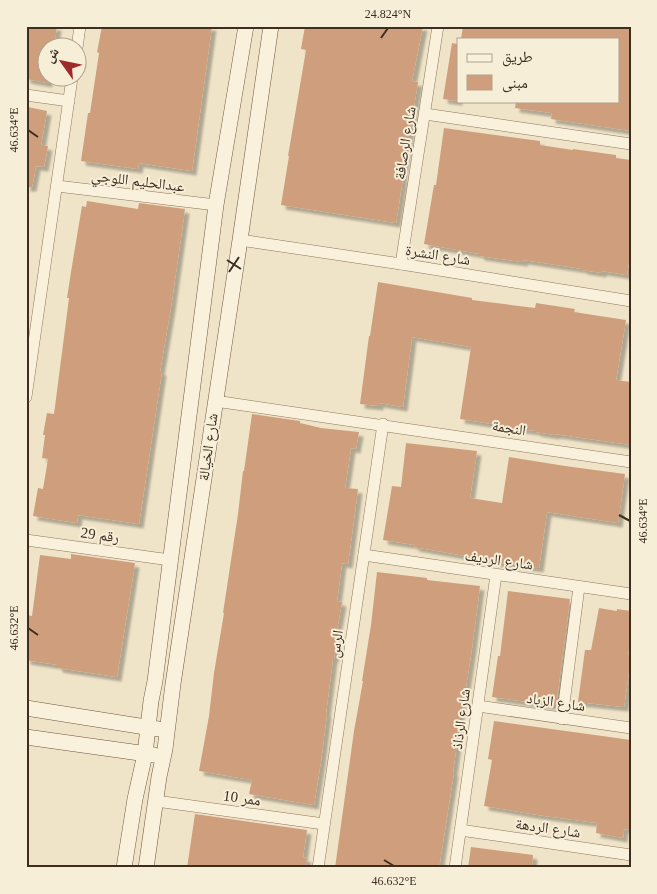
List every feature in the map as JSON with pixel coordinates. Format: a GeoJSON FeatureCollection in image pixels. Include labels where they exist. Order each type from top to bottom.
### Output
{"type":"FeatureCollection","features":[{"type":"Feature","properties":{"kind":"street","name":"شارع الخيالة"},"geometry":{"type":"LineString","coordinates":[[124,868],[135,799],[145,754],[216,206],[246,26]]}},
{"type":"Feature","properties":{"kind":"street","name":"شارع الخيالة"},"geometry":{"type":"LineString","coordinates":[[146,868],[271,26]]}},
{"type":"Feature","properties":{"kind":"street","name":"شارع الرصافة"},"geometry":{"type":"LineString","coordinates":[[401,264],[438,26]]}},
{"type":"Feature","properties":{"kind":"street"},"geometry":{"type":"LineString","coordinates":[[236,87],[239,101],[246,106],[253,107],[261,92]]}},
{"type":"Feature","properties":{"kind":"street"},"geometry":{"type":"LineString","coordinates":[[26,397],[71,88]]}},
{"type":"Feature","properties":{"kind":"street"},"geometry":{"type":"LineString","coordinates":[[26,95],[69,101]]}},
{"type":"Feature","properties":{"kind":"street"},"geometry":{"type":"LineString","coordinates":[[425,114],[631,144]]}},
{"type":"Feature","properties":{"kind":"street"},"geometry":{"type":"LineString","coordinates":[[226,152],[232,139],[237,134],[246,136],[251,146],[250,165]]}},
{"type":"Feature","properties":{"kind":"street","name":"عبدالحليم اللوجي"},"geometry":{"type":"LineString","coordinates":[[57,186],[216,206]]}},
{"type":"Feature","properties":{"kind":"street","name":"شارع النشرة"},"geometry":{"type":"LineString","coordinates":[[240,240],[631,301]]}},
{"type":"Feature","properties":{"kind":"street","name":"النجمة"},"geometry":{"type":"LineString","coordinates":[[215,400],[631,462]]}},
{"type":"Feature","properties":{"kind":"street","name":"الرس"},"geometry":{"type":"LineString","coordinates":[[318,868],[383,424]]}},
{"type":"Feature","properties":{"kind":"street","name":"رقم 29"},"geometry":{"type":"LineString","coordinates":[[26,540],[170,560]]}},
{"type":"Feature","properties":{"kind":"street","name":"شارع الرديف"},"geometry":{"type":"LineString","coordinates":[[364,555],[631,594]]}},
{"type":"Feature","properties":{"kind":"street","name":"شارع الرذاذ"},"geometry":{"type":"LineString","coordinates":[[455,868],[496,575]]}},
{"type":"Feature","properties":{"kind":"street"},"geometry":{"type":"LineString","coordinates":[[562,719],[579,587]]}},
{"type":"Feature","properties":{"kind":"street"},"geometry":{"type":"LineString","coordinates":[[154,681],[153,710],[165,711],[173,684]]}},
{"type":"Feature","properties":{"kind":"street","name":"شارع الزباد"},"geometry":{"type":"LineString","coordinates":[[478,706],[631,728]]}},
{"type":"Feature","properties":{"kind":"street"},"geometry":{"type":"LineString","coordinates":[[26,708],[167,730]]}},
{"type":"Feature","properties":{"kind":"street"},"geometry":{"type":"LineString","coordinates":[[26,737],[164,756]]}},
{"type":"Feature","properties":{"kind":"street"},"geometry":{"type":"LineString","coordinates":[[135,799],[144,780],[151,776],[154,779],[156,798]]}},
{"type":"Feature","properties":{"kind":"street","name":"ممر 10"},"geometry":{"type":"LineString","coordinates":[[156,798],[324,824]]}},
{"type":"Feature","properties":{"kind":"street","name":"شارع الردهة"},"geometry":{"type":"LineString","coordinates":[[460,830],[631,855]]}},
{"type":"Feature","properties":{"kind":"building"},"geometry":{"type":"Polygon","coordinates":[[[26,26],[57,26],[55,38],[38,38],[38,81],[26,79],[26,26]]]}},
{"type":"Feature","properties":{"kind":"building"},"geometry":{"type":"Polygon","coordinates":[[[102,26],[212,26],[192,171],[139,163],[138,169],[81,161],[88,113],[90,113],[102,26]]]}},
{"type":"Feature","properties":{"kind":"building"},"geometry":{"type":"Polygon","coordinates":[[[305,26],[423,26],[412,81],[418,82],[396,223],[281,205],[306,50],[301,49],[305,26]]]}},
{"type":"Feature","properties":{"kind":"building"},"geometry":{"type":"Polygon","coordinates":[[[463,26],[631,26],[631,131],[551,119],[552,113],[515,108],[516,102],[620,102],[620,38],[461,38],[463,26]]]}},
{"type":"Feature","properties":{"kind":"building"},"geometry":{"type":"Polygon","coordinates":[[[452,43],[457,44],[457,101],[443,99],[452,43]]]}},
{"type":"Feature","properties":{"kind":"building"},"geometry":{"type":"Polygon","coordinates":[[[28,107],[47,111],[41,145],[48,146],[44,167],[36,166],[32,187],[26,187],[26,119],[28,107]]]}},
{"type":"Feature","properties":{"kind":"building"},"geometry":{"type":"Polygon","coordinates":[[[444,128],[540,141],[540,145],[616,155],[616,158],[631,160],[631,250],[627,275],[602,271],[602,273],[524,260],[523,262],[480,256],[480,254],[424,244],[434,185],[436,185],[444,128]]]}},
{"type":"Feature","properties":{"kind":"building"},"geometry":{"type":"Polygon","coordinates":[[[87,201],[138,209],[139,203],[185,209],[139,524],[78,515],[77,523],[33,516],[38,488],[43,489],[48,459],[42,458],[45,435],[43,435],[47,413],[54,414],[71,272],[82,206],[86,207],[87,201]]]}},
{"type":"Feature","properties":{"kind":"building"},"geometry":{"type":"Polygon","coordinates":[[[378,282],[472,298],[472,300],[535,308],[536,303],[575,309],[574,312],[626,320],[616,380],[631,382],[631,445],[555,435],[460,419],[471,347],[412,337],[403,407],[379,403],[379,406],[360,404],[378,282]]]}},
{"type":"Feature","properties":{"kind":"building"},"geometry":{"type":"Polygon","coordinates":[[[252,414],[300,421],[300,423],[321,428],[359,432],[356,449],[351,448],[345,488],[358,489],[348,564],[342,563],[337,601],[342,602],[337,630],[339,630],[333,658],[314,805],[249,794],[252,780],[199,771],[209,716],[252,414]]]}},
{"type":"Feature","properties":{"kind":"building"},"geometry":{"type":"Polygon","coordinates":[[[406,443],[477,451],[470,498],[502,503],[509,457],[625,474],[618,523],[547,512],[539,568],[494,562],[383,540],[392,486],[401,487],[406,443]]]}},
{"type":"Feature","properties":{"kind":"building"},"geometry":{"type":"Polygon","coordinates":[[[71,554],[135,563],[117,677],[58,668],[58,665],[26,660],[26,615],[32,616],[40,555],[71,559],[71,554]]]}},
{"type":"Feature","properties":{"kind":"building"},"geometry":{"type":"Polygon","coordinates":[[[377,572],[480,586],[439,868],[335,868],[371,625],[377,572]]]}},
{"type":"Feature","properties":{"kind":"building"},"geometry":{"type":"Polygon","coordinates":[[[508,591],[570,599],[556,706],[492,697],[498,656],[500,656],[508,591]]]}},
{"type":"Feature","properties":{"kind":"building"},"geometry":{"type":"Polygon","coordinates":[[[599,608],[631,611],[631,635],[628,655],[631,655],[631,657],[624,707],[578,702],[585,650],[591,650],[599,608]]]}},
{"type":"Feature","properties":{"kind":"building"},"geometry":{"type":"Polygon","coordinates":[[[494,721],[631,740],[631,830],[624,829],[623,838],[596,833],[597,823],[484,806],[492,760],[488,759],[494,721]]]}},
{"type":"Feature","properties":{"kind":"building"},"geometry":{"type":"Polygon","coordinates":[[[195,814],[307,830],[303,857],[307,858],[305,868],[187,868],[195,814]]]}},
{"type":"Feature","properties":{"kind":"building"},"geometry":{"type":"Polygon","coordinates":[[[471,847],[533,855],[532,868],[468,868],[471,847]]]}}]}
